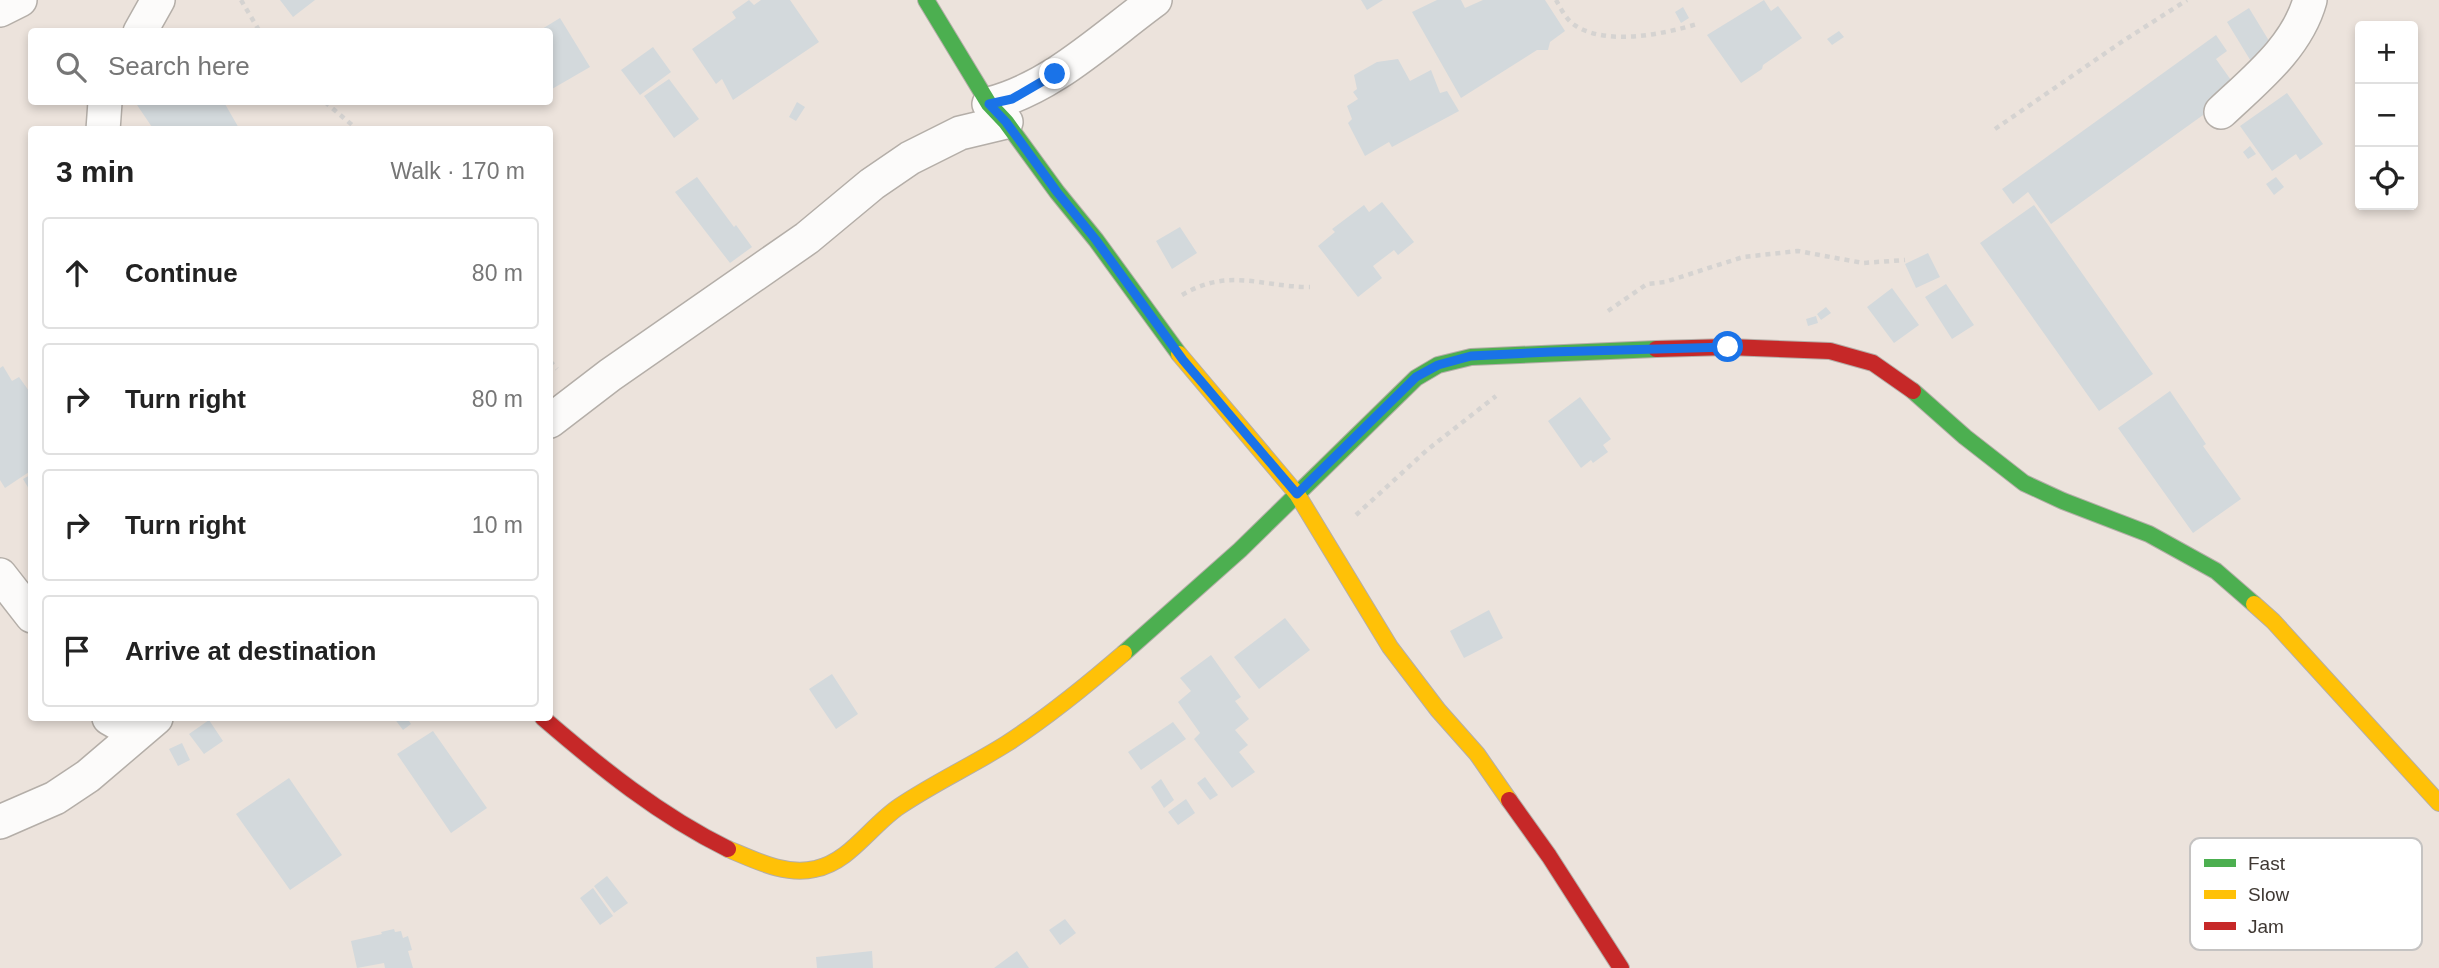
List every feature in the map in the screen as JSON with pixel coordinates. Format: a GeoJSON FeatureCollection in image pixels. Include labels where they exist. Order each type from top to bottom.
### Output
{"type":"FeatureCollection","features":[{"type":"Feature","properties":{"kind":"street"},"geometry":{"type":"LineString","coordinates":[[0,10],[20,0]]}},
{"type":"Feature","properties":{"kind":"street"},"geometry":{"type":"LineString","coordinates":[[142,28],[158,0]]}},
{"type":"Feature","properties":{"kind":"street"},"geometry":{"type":"LineString","coordinates":[[926,0],[998,113],[1183,360],[1297,494],[1390,647],[1438,710],[1477,754],[1549,856],[1621,968]]}},
{"type":"Feature","properties":{"kind":"street"},"geometry":{"type":"LineString","coordinates":[[553,419],[610,375],[807,238],[872,184],[910,158],[998,113],[1012,99],[1055,74],[1155,0]]}},
{"type":"Feature","properties":{"kind":"street"},"geometry":{"type":"LineString","coordinates":[[2221,112],[2265,72],[2290,42],[2305,17],[2310,0]]}},
{"type":"Feature","properties":{"kind":"street"},"geometry":{"type":"LineString","coordinates":[[103,126],[105,105]]}},
{"type":"Feature","properties":{"kind":"street"},"geometry":{"type":"LineString","coordinates":[[547,721],[667,816],[724,849],[771,866],[800,871],[830,866],[846,855],[885,817],[1000,748],[1101,673],[1231,560],[1416,377],[1438,365],[1471,356],[1550,352],[1728,347],[1830,351],[1873,363],[1902,383],[2024,483],[2148,534],[2216,571],[2273,621],[2439,803]]}},
{"type":"Feature","properties":{"kind":"street"},"geometry":{"type":"LineString","coordinates":[[0,575],[28,610]]}},
{"type":"Feature","properties":{"kind":"street"},"geometry":{"type":"LineString","coordinates":[[123,721],[147,726]]}},
{"type":"Feature","properties":{"kind":"street"},"geometry":{"type":"LineString","coordinates":[[0,822],[55,798],[88,776],[147,726]]}},
{"type":"Feature","properties":{"kind":"path"},"geometry":{"type":"LineString","coordinates":[[241,0],[258,28]]}},
{"type":"Feature","properties":{"kind":"path"},"geometry":{"type":"LineString","coordinates":[[1556,0],[1576,26],[1595,33],[1620,36],[1653,35],[1697,24]]}},
{"type":"Feature","properties":{"kind":"path"},"geometry":{"type":"LineString","coordinates":[[1996,129],[2187,0]]}},
{"type":"Feature","properties":{"kind":"path"},"geometry":{"type":"LineString","coordinates":[[329,105],[353,126]]}},
{"type":"Feature","properties":{"kind":"path"},"geometry":{"type":"LineString","coordinates":[[1149,314],[1193,289],[1226,278],[1255,280],[1272,286],[1310,287]]}},
{"type":"Feature","properties":{"kind":"building"},"geometry":{"type":"Polygon","coordinates":[[[280,0],[315,0],[293,17],[280,0]]]}},
{"type":"Feature","properties":{"kind":"building"},"geometry":{"type":"Polygon","coordinates":[[[749,0],[754,5],[761,0],[790,0],[819,42],[733,100],[722,79],[716,84],[692,49],[736,18],[732,12],[749,0]]]}},
{"type":"Feature","properties":{"kind":"building"},"geometry":{"type":"Polygon","coordinates":[[[1361,0],[1383,0],[1367,10],[1361,0]]]}},
{"type":"Feature","properties":{"kind":"building"},"geometry":{"type":"Polygon","coordinates":[[[1437,0],[1461,0],[1465,8],[1483,0],[1545,0],[1565,31],[1550,42],[1548,50],[1537,50],[1461,98],[1412,12],[1437,0]]]}},
{"type":"Feature","properties":{"kind":"building"},"geometry":{"type":"Polygon","coordinates":[[[1764,0],[1771,11],[1778,6],[1802,38],[1741,83],[1707,35],[1764,0]]]}},
{"type":"Feature","properties":{"kind":"building"},"geometry":{"type":"Polygon","coordinates":[[[1683,7],[1689,18],[1681,23],[1675,12],[1683,7]]]}},
{"type":"Feature","properties":{"kind":"building"},"geometry":{"type":"Polygon","coordinates":[[[2249,8],[2274,49],[2252,63],[2227,22],[2249,8]]]}},
{"type":"Feature","properties":{"kind":"building"},"geometry":{"type":"Polygon","coordinates":[[[560,18],[590,67],[553,88],[553,28],[544,28],[560,18]]]}},
{"type":"Feature","properties":{"kind":"building"},"geometry":{"type":"Polygon","coordinates":[[[1839,31],[1844,37],[1832,45],[1827,39],[1839,31]]]}},
{"type":"Feature","properties":{"kind":"building"},"geometry":{"type":"Polygon","coordinates":[[[2216,35],[2227,51],[2216,59],[2238,90],[2051,224],[2028,192],[2013,204],[2002,189],[2216,35]]]}},
{"type":"Feature","properties":{"kind":"building"},"geometry":{"type":"Polygon","coordinates":[[[653,47],[671,72],[640,95],[621,70],[653,47]]]}},
{"type":"Feature","properties":{"kind":"building"},"geometry":{"type":"Polygon","coordinates":[[[1398,59],[1410,81],[1431,70],[1440,93],[1447,91],[1459,111],[1392,147],[1389,142],[1365,156],[1348,123],[1352,119],[1347,106],[1358,99],[1353,92],[1357,89],[1354,75],[1377,62],[1398,59]]]}},
{"type":"Feature","properties":{"kind":"building"},"geometry":{"type":"Polygon","coordinates":[[[669,79],[699,119],[674,138],[644,96],[669,79]]]}},
{"type":"Feature","properties":{"kind":"building"},"geometry":{"type":"Polygon","coordinates":[[[2287,93],[2323,144],[2300,160],[2296,154],[2272,171],[2240,126],[2287,93]]]}},
{"type":"Feature","properties":{"kind":"building"},"geometry":{"type":"Polygon","coordinates":[[[797,102],[805,107],[796,121],[789,117],[797,102]]]}},
{"type":"Feature","properties":{"kind":"building"},"geometry":{"type":"Polygon","coordinates":[[[137,105],[226,105],[238,126],[151,126],[137,105]]]}},
{"type":"Feature","properties":{"kind":"building"},"geometry":{"type":"Polygon","coordinates":[[[2250,146],[2256,154],[2248,159],[2243,152],[2250,146]]]}},
{"type":"Feature","properties":{"kind":"building"},"geometry":{"type":"Polygon","coordinates":[[[697,177],[752,247],[730,263],[675,192],[697,177]]]}},
{"type":"Feature","properties":{"kind":"building"},"geometry":{"type":"Polygon","coordinates":[[[2276,177],[2284,187],[2274,195],[2266,184],[2276,177]]]}},
{"type":"Feature","properties":{"kind":"building"},"geometry":{"type":"Polygon","coordinates":[[[1382,202],[1414,242],[1398,255],[1394,250],[1373,266],[1382,278],[1358,297],[1318,246],[1335,232],[1332,229],[1364,205],[1369,212],[1382,202]]]}},
{"type":"Feature","properties":{"kind":"building"},"geometry":{"type":"Polygon","coordinates":[[[2034,205],[2153,374],[2099,411],[1980,243],[2034,205]]]}},
{"type":"Feature","properties":{"kind":"building"},"geometry":{"type":"Polygon","coordinates":[[[1180,227],[1197,253],[1172,269],[1156,241],[1180,227]]]}},
{"type":"Feature","properties":{"kind":"building"},"geometry":{"type":"Polygon","coordinates":[[[1928,253],[1940,277],[1916,288],[1905,264],[1928,253]]]}},
{"type":"Feature","properties":{"kind":"building"},"geometry":{"type":"Polygon","coordinates":[[[1946,284],[1974,325],[1952,339],[1925,297],[1946,284]]]}},
{"type":"Feature","properties":{"kind":"building"},"geometry":{"type":"Polygon","coordinates":[[[1892,288],[1919,325],[1894,343],[1867,307],[1892,288]]]}},
{"type":"Feature","properties":{"kind":"building"},"geometry":{"type":"Polygon","coordinates":[[[1826,307],[1831,313],[1821,320],[1817,314],[1826,307]]]}},
{"type":"Feature","properties":{"kind":"building"},"geometry":{"type":"Polygon","coordinates":[[[1816,316],[1818,323],[1808,326],[1806,319],[1816,316]]]}},
{"type":"Feature","properties":{"kind":"building"},"geometry":{"type":"Polygon","coordinates":[[[3,366],[12,381],[19,377],[28,390],[28,473],[5,488],[0,480],[0,368],[3,366]]]}},
{"type":"Feature","properties":{"kind":"building"},"geometry":{"type":"Polygon","coordinates":[[[2170,391],[2206,444],[2203,446],[2241,499],[2193,533],[2118,428],[2170,391]]]}},
{"type":"Feature","properties":{"kind":"building"},"geometry":{"type":"Polygon","coordinates":[[[1580,397],[1611,439],[1603,445],[1608,452],[1581,468],[1548,421],[1580,397]]]}},
{"type":"Feature","properties":{"kind":"building"},"geometry":{"type":"Polygon","coordinates":[[[1489,610],[1503,638],[1464,658],[1450,631],[1489,610]]]}},
{"type":"Feature","properties":{"kind":"building"},"geometry":{"type":"Polygon","coordinates":[[[1285,618],[1310,650],[1259,689],[1234,657],[1285,618]]]}},
{"type":"Feature","properties":{"kind":"building"},"geometry":{"type":"Polygon","coordinates":[[[1211,655],[1241,697],[1235,701],[1249,719],[1235,730],[1248,745],[1239,752],[1255,772],[1232,788],[1194,739],[1200,733],[1178,702],[1191,691],[1180,678],[1211,655]]]}},
{"type":"Feature","properties":{"kind":"building"},"geometry":{"type":"Polygon","coordinates":[[[832,674],[858,714],[836,729],[809,689],[832,674]]]}},
{"type":"Feature","properties":{"kind":"building"},"geometry":{"type":"Polygon","coordinates":[[[210,721],[223,741],[204,754],[189,734],[210,721]]]}},
{"type":"Feature","properties":{"kind":"building"},"geometry":{"type":"Polygon","coordinates":[[[396,721],[409,721],[411,724],[403,730],[396,721]]]}},
{"type":"Feature","properties":{"kind":"building"},"geometry":{"type":"Polygon","coordinates":[[[1173,722],[1186,739],[1141,770],[1128,752],[1173,722]]]}},
{"type":"Feature","properties":{"kind":"building"},"geometry":{"type":"Polygon","coordinates":[[[433,731],[487,808],[451,833],[397,754],[433,731]]]}},
{"type":"Feature","properties":{"kind":"building"},"geometry":{"type":"Polygon","coordinates":[[[182,743],[190,760],[178,766],[169,749],[182,743]]]}},
{"type":"Feature","properties":{"kind":"building"},"geometry":{"type":"Polygon","coordinates":[[[1205,777],[1218,795],[1210,800],[1197,783],[1205,777]]]}},
{"type":"Feature","properties":{"kind":"building"},"geometry":{"type":"Polygon","coordinates":[[[289,778],[342,855],[290,890],[236,814],[289,778]]]}},
{"type":"Feature","properties":{"kind":"building"},"geometry":{"type":"Polygon","coordinates":[[[1161,779],[1174,800],[1164,808],[1151,787],[1161,779]]]}},
{"type":"Feature","properties":{"kind":"building"},"geometry":{"type":"Polygon","coordinates":[[[1186,799],[1195,813],[1178,825],[1168,812],[1186,799]]]}},
{"type":"Feature","properties":{"kind":"building"},"geometry":{"type":"Polygon","coordinates":[[[607,876],[628,903],[614,913],[594,886],[607,876]]]}},
{"type":"Feature","properties":{"kind":"building"},"geometry":{"type":"Polygon","coordinates":[[[593,888],[613,916],[600,925],[580,898],[593,888]]]}},
{"type":"Feature","properties":{"kind":"building"},"geometry":{"type":"Polygon","coordinates":[[[1065,919],[1076,933],[1060,945],[1049,930],[1065,919]]]}},
{"type":"Feature","properties":{"kind":"building"},"geometry":{"type":"Polygon","coordinates":[[[394,929],[395,932],[401,931],[403,938],[408,936],[412,950],[408,951],[413,968],[385,968],[384,963],[357,968],[351,941],[394,929]]]}},
{"type":"Feature","properties":{"kind":"building"},"geometry":{"type":"Polygon","coordinates":[[[872,951],[873,968],[817,968],[816,957],[872,951]]]}},
{"type":"Feature","properties":{"kind":"building"},"geometry":{"type":"Polygon","coordinates":[[[1017,951],[1029,968],[994,968],[1017,951]]]}},
{"type":"Feature","properties":{"kind":"traffic: fast"},"geometry":{"type":"LineString","coordinates":[[926,0],[989,104],[1006,122],[1096,240],[1179,354]]}},
{"type":"Feature","properties":{"kind":"traffic: fast"},"geometry":{"type":"LineString","coordinates":[[1124,653],[1240,550],[1416,378],[1438,365],[1471,357],[1656,349]]}},
{"type":"Feature","properties":{"kind":"traffic: fast"},"geometry":{"type":"LineString","coordinates":[[1913,391],[1965,437],[2024,483],[2149,534],[2216,571],[2254,604]]}},
{"type":"Feature","properties":{"kind":"traffic: slow"},"geometry":{"type":"LineString","coordinates":[[1179,354],[1297,494],[1390,647],[1438,710],[1477,754],[1509,800]]}},
{"type":"Feature","properties":{"kind":"traffic: slow"},"geometry":{"type":"LineString","coordinates":[[2254,604],[2273,621],[2439,803]]}},
{"type":"Feature","properties":{"kind":"traffic: slow"},"geometry":{"type":"LineString","coordinates":[[728,849],[781,869],[804,871],[828,865],[850,851],[900,806],[1037,723],[1124,653]]}},
{"type":"Feature","properties":{"kind":"traffic: jam"},"geometry":{"type":"LineString","coordinates":[[1656,349],[1728,347],[1830,351],[1873,363],[1913,391]]}},
{"type":"Feature","properties":{"kind":"traffic: jam"},"geometry":{"type":"LineString","coordinates":[[547,721],[631,790],[728,849]]}},
{"type":"Feature","properties":{"kind":"traffic: jam"},"geometry":{"type":"LineString","coordinates":[[1509,800],[1549,856],[1621,968]]}},
{"type":"Feature","properties":{"kind":"route"},"geometry":{"type":"LineString","coordinates":[[1055,74],[1012,99],[989,104],[1006,122],[1096,240],[1183,360],[1297,494],[1416,377],[1438,365],[1471,356],[1728,347]]}}]}
